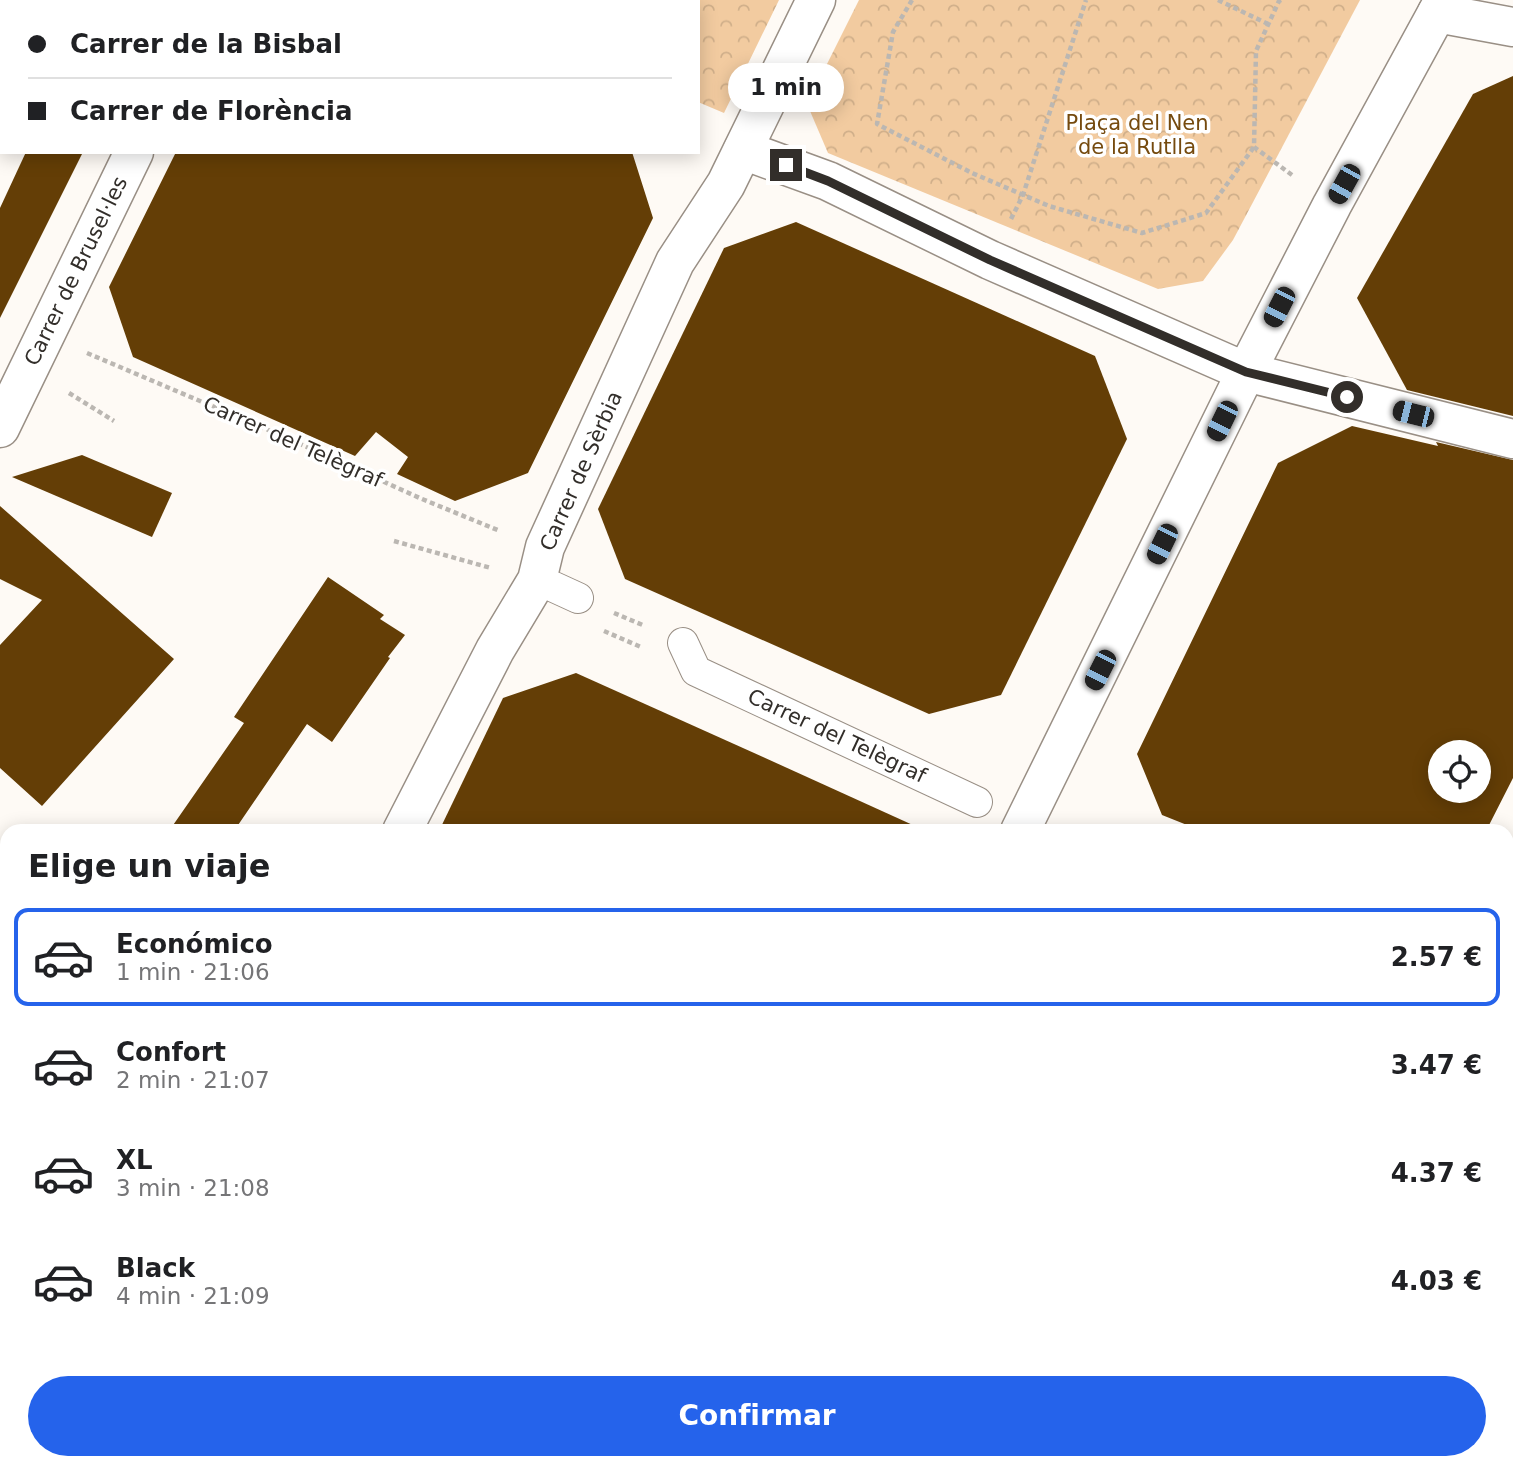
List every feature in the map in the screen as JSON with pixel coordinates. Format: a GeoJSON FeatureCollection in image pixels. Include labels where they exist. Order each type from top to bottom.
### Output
{"type":"FeatureCollection","features":[{"type":"Feature","properties":{"kind":"street","name":"Carrer de Sèrbia"},"geometry":{"type":"LineString","coordinates":[[406,824],[495,650],[537,580],[545,548],[676,262],[726,184],[816,0]]}},
{"type":"Feature","properties":{"kind":"street"},"geometry":{"type":"LineString","coordinates":[[1023,824],[1246,372],[1332,205],[1440,7],[1513,27]]}},
{"type":"Feature","properties":{"kind":"street"},"geometry":{"type":"LineString","coordinates":[[743,150],[828,181],[990,260],[1246,372],[1513,439]]}},
{"type":"Feature","properties":{"kind":"street","name":"Carrer de Brusel·les"},"geometry":{"type":"LineString","coordinates":[[0,428],[133,154]]}},
{"type":"Feature","properties":{"kind":"street"},"geometry":{"type":"LineString","coordinates":[[682,643],[696,671]]}},
{"type":"Feature","properties":{"kind":"street","name":"Carrer del Telègraf"},"geometry":{"type":"LineString","coordinates":[[696,671],[977,802]]}},
{"type":"Feature","properties":{"kind":"path"},"geometry":{"type":"LineString","coordinates":[[912,0],[893,32],[877,124],[972,173],[1049,206],[1142,233],[1206,213],[1254,147],[1256,51],[1281,0]]}},
{"type":"Feature","properties":{"kind":"path"},"geometry":{"type":"LineString","coordinates":[[1007,225],[1023,195],[1086,0]]}},
{"type":"Feature","properties":{"kind":"path"},"geometry":{"type":"LineString","coordinates":[[1218,0],[1268,24]]}},
{"type":"Feature","properties":{"kind":"path"},"geometry":{"type":"LineString","coordinates":[[1254,147],[1292,175]]}},
{"type":"Feature","properties":{"kind":"path","name":"Carrer del Telègraf"},"geometry":{"type":"LineString","coordinates":[[77,349],[508,534]]}},
{"type":"Feature","properties":{"kind":"path"},"geometry":{"type":"LineString","coordinates":[[61,388],[114,421]]}},
{"type":"Feature","properties":{"kind":"path"},"geometry":{"type":"LineString","coordinates":[[394,541],[493,568]]}},
{"type":"Feature","properties":{"kind":"path"},"geometry":{"type":"LineString","coordinates":[[566,592],[682,643]]}},
{"type":"Feature","properties":{"kind":"path"},"geometry":{"type":"LineString","coordinates":[[601,629],[696,671]]}},
{"type":"Feature","properties":{"kind":"green space"},"geometry":{"type":"Polygon","coordinates":[[[700,0],[779,0],[724,113],[700,103],[700,0]]]}},
{"type":"Feature","properties":{"kind":"green space","name":"Plaça del Nen de la Rutlla"},"geometry":{"type":"Polygon","coordinates":[[[859,0],[1360,0],[1233,240],[1203,281],[1158,289],[828,153],[807,104],[859,0]]]}},
{"type":"Feature","properties":{"kind":"building"},"geometry":{"type":"Polygon","coordinates":[[[1513,76],[1513,416],[1407,390],[1357,298],[1473,94],[1513,76]]]}},
{"type":"Feature","properties":{"kind":"building"},"geometry":{"type":"Polygon","coordinates":[[[25,154],[82,154],[0,318],[0,208],[25,154]]]}},
{"type":"Feature","properties":{"kind":"building"},"geometry":{"type":"Polygon","coordinates":[[[175,154],[633,154],[653,218],[528,473],[455,501],[397,474],[408,457],[376,432],[355,456],[133,357],[109,287],[175,154]]]}},
{"type":"Feature","properties":{"kind":"building"},"geometry":{"type":"Polygon","coordinates":[[[796,222],[1095,356],[1127,439],[1001,695],[929,714],[625,579],[598,509],[724,248],[796,222]]]}},
{"type":"Feature","properties":{"kind":"building"},"geometry":{"type":"Polygon","coordinates":[[[1352,426],[1513,460],[1513,778],[1490,824],[1184,824],[1162,815],[1137,754],[1278,463],[1352,426]]]}},
{"type":"Feature","properties":{"kind":"building"},"geometry":{"type":"Polygon","coordinates":[[[82,455],[172,493],[152,537],[12,477],[82,455]]]}},
{"type":"Feature","properties":{"kind":"building"},"geometry":{"type":"Polygon","coordinates":[[[0,506],[174,659],[42,806],[0,768],[0,645],[42,600],[0,579],[0,506]]]}},
{"type":"Feature","properties":{"kind":"building"},"geometry":{"type":"Polygon","coordinates":[[[328,577],[384,615],[380,619],[405,635],[332,742],[307,724],[239,824],[174,824],[244,723],[234,717],[328,577]]]}},
{"type":"Feature","properties":{"kind":"building"},"geometry":{"type":"Polygon","coordinates":[[[576,673],[910,824],[442,824],[503,698],[576,673]]]}},
{"type":"Feature","properties":{"kind":"route"},"geometry":{"type":"LineString","coordinates":[[786,165],[828,181],[990,260],[1246,372],[1347,397]]}}]}
